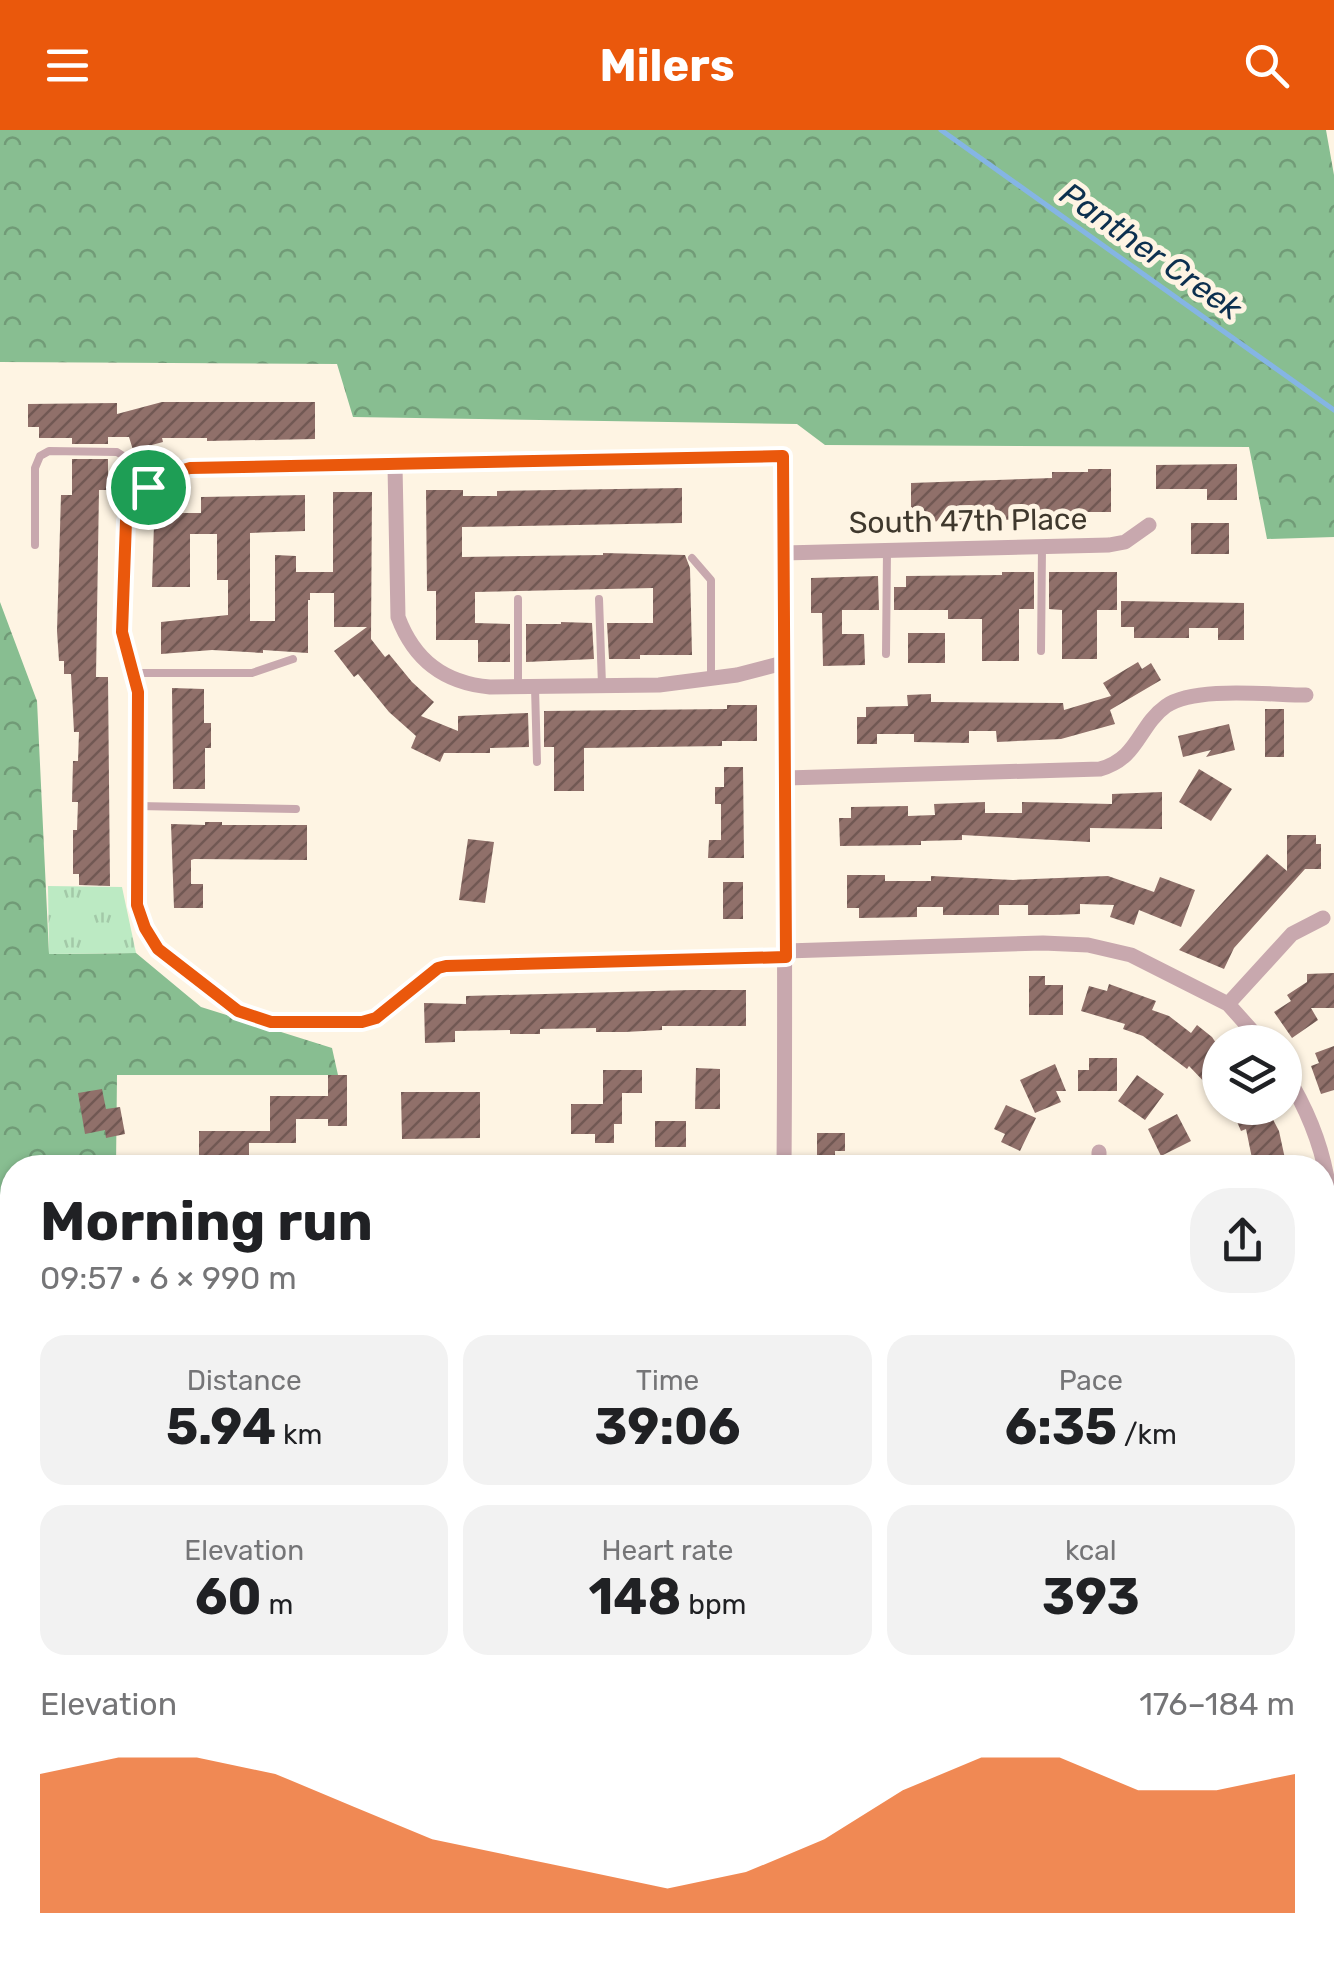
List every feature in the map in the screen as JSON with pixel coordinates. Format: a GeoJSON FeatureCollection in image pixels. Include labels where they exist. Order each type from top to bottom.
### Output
{"type":"FeatureCollection","features":[{"type":"Feature","properties":{"kind":"street"},"geometry":{"type":"LineString","coordinates":[[784,1155],[786,954],[786,778],[783,456],[190,468],[170,473],[148,487],[131,506],[126,521],[122,632],[138,692],[137,905],[158,949],[238,1011],[271,1022],[362,1022],[376,1018],[438,968],[446,966],[786,954],[1043,943],[1088,945],[1131,955],[1228,1004],[1247,1025]]}},
{"type":"Feature","properties":{"kind":"street"},"geometry":{"type":"LineString","coordinates":[[395,466],[398,617],[418,653],[444,677],[466,685],[659,686],[782,664]]}},
{"type":"Feature","properties":{"kind":"street","name":"South 47th Place"},"geometry":{"type":"LineString","coordinates":[[783,552],[1126,542],[1149,526]]}},
{"type":"Feature","properties":{"kind":"street"},"geometry":{"type":"LineString","coordinates":[[786,778],[1100,769],[1129,754],[1165,707],[1182,699],[1306,696]]}},
{"type":"Feature","properties":{"kind":"street"},"geometry":{"type":"LineString","coordinates":[[1228,1004],[1292,934],[1324,918]]}},
{"type":"Feature","properties":{"kind":"street"},"geometry":{"type":"LineString","coordinates":[[1302,1100],[1327,1141]]}},
{"type":"Feature","properties":{"kind":"lane"},"geometry":{"type":"LineString","coordinates":[[36,544],[34,468],[40,456],[50,451],[117,452],[128,458],[148,487]]}},
{"type":"Feature","properties":{"kind":"lane"},"geometry":{"type":"LineString","coordinates":[[1041,651],[1042,546]]}},
{"type":"Feature","properties":{"kind":"lane"},"geometry":{"type":"LineString","coordinates":[[886,654],[887,550]]}},
{"type":"Feature","properties":{"kind":"lane"},"geometry":{"type":"LineString","coordinates":[[692,558],[711,580],[711,679]]}},
{"type":"Feature","properties":{"kind":"lane"},"geometry":{"type":"LineString","coordinates":[[518,599],[537,762]]}},
{"type":"Feature","properties":{"kind":"lane"},"geometry":{"type":"LineString","coordinates":[[600,599],[602,686]]}},
{"type":"Feature","properties":{"kind":"lane"},"geometry":{"type":"LineString","coordinates":[[134,673],[252,673],[294,659]]}},
{"type":"Feature","properties":{"kind":"lane"},"geometry":{"type":"LineString","coordinates":[[138,806],[296,809]]}},
{"type":"Feature","properties":{"kind":"green space"},"geometry":{"type":"Polygon","coordinates":[[[0,130],[1326,130],[1334,175],[1334,537],[1267,539],[1249,447],[825,445],[797,424],[353,417],[337,364],[0,362],[0,130]]]}},
{"type":"Feature","properties":{"kind":"green space"},"geometry":{"type":"Polygon","coordinates":[[[0,602],[37,701],[49,954],[136,953],[201,1007],[332,1048],[338,1075],[117,1075],[116,1155],[0,1155],[0,602]]]}},
{"type":"Feature","properties":{"kind":"green space"},"geometry":{"type":"Polygon","coordinates":[[[48,886],[122,887],[136,953],[49,954],[48,886]]]}},
{"type":"Feature","properties":{"kind":"building"},"geometry":{"type":"Polygon","coordinates":[[[162,402],[315,402],[315,439],[162,438],[163,442],[133,450],[129,437],[108,437],[108,444],[72,444],[72,438],[39,438],[39,427],[28,427],[28,404],[117,403],[117,414],[162,402]]]}},
{"type":"Feature","properties":{"kind":"building"},"geometry":{"type":"Polygon","coordinates":[[[72,459],[108,459],[108,490],[99,490],[96,677],[108,677],[110,886],[79,885],[79,874],[73,874],[73,830],[77,830],[78,802],[72,802],[73,761],[78,761],[79,732],[74,732],[71,674],[64,674],[64,661],[59,661],[57,631],[61,495],[72,495],[72,459]]]}},
{"type":"Feature","properties":{"kind":"building"},"geometry":{"type":"Polygon","coordinates":[[[1237,464],[1237,500],[1207,500],[1207,489],[1156,489],[1156,465],[1237,464]]]}},
{"type":"Feature","properties":{"kind":"building"},"geometry":{"type":"Polygon","coordinates":[[[1111,469],[1111,512],[1084,512],[1084,518],[911,522],[911,483],[1052,478],[1052,472],[1111,469]]]}},
{"type":"Feature","properties":{"kind":"building"},"geometry":{"type":"Polygon","coordinates":[[[682,488],[682,523],[462,527],[462,557],[685,555],[690,568],[692,655],[609,659],[607,623],[653,623],[653,588],[475,592],[475,623],[510,624],[510,662],[478,662],[478,640],[436,640],[436,591],[427,591],[426,490],[463,490],[463,496],[497,496],[497,491],[682,488]]]}},
{"type":"Feature","properties":{"kind":"building"},"geometry":{"type":"Polygon","coordinates":[[[333,492],[372,492],[371,639],[434,702],[421,716],[458,731],[458,716],[528,713],[529,747],[490,748],[490,753],[444,753],[440,762],[411,748],[416,736],[389,712],[358,674],[354,677],[334,651],[367,627],[334,627],[334,593],[310,593],[308,653],[212,650],[161,654],[161,622],[228,615],[228,580],[217,580],[217,534],[190,534],[190,587],[152,587],[154,524],[166,524],[166,513],[201,513],[201,497],[305,495],[305,531],[250,533],[250,621],[275,621],[275,555],[296,556],[296,572],[333,572],[333,492]]]}},
{"type":"Feature","properties":{"kind":"building"},"geometry":{"type":"Polygon","coordinates":[[[1191,523],[1229,523],[1229,554],[1191,554],[1191,523]]]}},
{"type":"Feature","properties":{"kind":"building"},"geometry":{"type":"Polygon","coordinates":[[[1034,572],[1034,609],[1019,609],[1019,661],[982,661],[982,619],[948,619],[948,610],[894,610],[894,587],[906,587],[906,576],[1034,572]]]}},
{"type":"Feature","properties":{"kind":"building"},"geometry":{"type":"Polygon","coordinates":[[[1049,572],[1117,572],[1117,610],[1097,610],[1097,659],[1062,659],[1062,610],[1049,609],[1049,572]]]}},
{"type":"Feature","properties":{"kind":"building"},"geometry":{"type":"Polygon","coordinates":[[[878,576],[879,610],[842,610],[842,634],[864,634],[865,665],[823,666],[822,613],[811,613],[811,578],[878,576]]]}},
{"type":"Feature","properties":{"kind":"building"},"geometry":{"type":"Polygon","coordinates":[[[1121,601],[1244,603],[1244,640],[1218,640],[1218,628],[1189,628],[1189,638],[1134,638],[1134,627],[1121,627],[1121,601]]]}},
{"type":"Feature","properties":{"kind":"building"},"geometry":{"type":"Polygon","coordinates":[[[592,623],[594,659],[526,662],[526,624],[592,623]]]}},
{"type":"Feature","properties":{"kind":"building"},"geometry":{"type":"Polygon","coordinates":[[[908,633],[945,633],[945,663],[908,663],[908,633]]]}},
{"type":"Feature","properties":{"kind":"building"},"geometry":{"type":"Polygon","coordinates":[[[1138,662],[1142,669],[1151,663],[1161,680],[1110,710],[1115,724],[1061,739],[997,742],[996,731],[969,731],[969,743],[914,742],[914,734],[877,734],[877,744],[857,744],[857,717],[866,717],[866,707],[908,706],[907,695],[931,694],[931,702],[1063,703],[1064,710],[1111,696],[1103,683],[1138,662]]]}},
{"type":"Feature","properties":{"kind":"building"},"geometry":{"type":"Polygon","coordinates":[[[172,688],[204,689],[204,723],[211,723],[211,748],[205,748],[205,789],[173,789],[172,688]]]}},
{"type":"Feature","properties":{"kind":"building"},"geometry":{"type":"Polygon","coordinates":[[[727,705],[757,705],[757,741],[722,741],[722,746],[584,748],[584,791],[554,791],[554,747],[544,747],[544,711],[727,709],[727,705]]]}},
{"type":"Feature","properties":{"kind":"building"},"geometry":{"type":"Polygon","coordinates":[[[1265,709],[1284,709],[1284,757],[1265,757],[1265,709]]]}},
{"type":"Feature","properties":{"kind":"building"},"geometry":{"type":"Polygon","coordinates":[[[1229,724],[1235,750],[1206,757],[1211,750],[1183,757],[1178,736],[1229,724]]]}},
{"type":"Feature","properties":{"kind":"building"},"geometry":{"type":"Polygon","coordinates":[[[724,767],[743,767],[744,858],[708,858],[709,840],[721,840],[721,804],[715,804],[715,787],[724,787],[724,767]]]}},
{"type":"Feature","properties":{"kind":"building"},"geometry":{"type":"Polygon","coordinates":[[[1199,769],[1232,789],[1211,821],[1179,802],[1199,769]]]}},
{"type":"Feature","properties":{"kind":"building"},"geometry":{"type":"Polygon","coordinates":[[[1162,792],[1162,829],[1090,828],[1090,842],[962,835],[962,840],[921,841],[921,845],[840,846],[839,818],[851,818],[851,807],[908,806],[908,816],[935,815],[934,804],[985,802],[985,813],[1022,813],[1022,802],[1112,804],[1112,794],[1162,792]]]}},
{"type":"Feature","properties":{"kind":"building"},"geometry":{"type":"Polygon","coordinates":[[[171,824],[307,825],[307,860],[191,860],[191,884],[203,884],[203,908],[174,908],[171,824]]]}},
{"type":"Feature","properties":{"kind":"building"},"geometry":{"type":"Polygon","coordinates":[[[1287,835],[1316,835],[1316,844],[1321,844],[1321,869],[1305,869],[1234,948],[1224,969],[1179,950],[1267,854],[1287,871],[1287,835]]]}},
{"type":"Feature","properties":{"kind":"building"},"geometry":{"type":"Polygon","coordinates":[[[468,839],[494,842],[485,903],[459,900],[468,839]]]}},
{"type":"Feature","properties":{"kind":"building"},"geometry":{"type":"Polygon","coordinates":[[[847,875],[885,875],[885,881],[931,881],[931,876],[1013,880],[1108,876],[1154,892],[1160,877],[1195,890],[1181,927],[1139,910],[1134,925],[1110,917],[1114,905],[1080,904],[1080,914],[1028,915],[1028,905],[999,905],[999,915],[943,915],[943,907],[917,907],[917,917],[859,918],[859,908],[847,908],[847,875]]]}},
{"type":"Feature","properties":{"kind":"building"},"geometry":{"type":"Polygon","coordinates":[[[723,882],[743,882],[743,919],[723,919],[723,882]]]}},
{"type":"Feature","properties":{"kind":"building"},"geometry":{"type":"Polygon","coordinates":[[[1334,973],[1334,1008],[1311,1008],[1318,1020],[1302,1031],[1302,1025],[1283,1025],[1274,1012],[1291,1001],[1287,995],[1307,982],[1307,974],[1334,973]]]}},
{"type":"Feature","properties":{"kind":"building"},"geometry":{"type":"Polygon","coordinates":[[[1029,976],[1045,976],[1045,985],[1063,985],[1063,1015],[1029,1015],[1029,976]]]}},
{"type":"Feature","properties":{"kind":"building"},"geometry":{"type":"Polygon","coordinates":[[[1109,984],[1156,1001],[1152,1010],[1169,1016],[1191,1033],[1197,1025],[1202,1029],[1202,1080],[1189,1066],[1187,1069],[1143,1036],[1123,1029],[1125,1024],[1081,1011],[1089,986],[1107,991],[1109,984]]]}},
{"type":"Feature","properties":{"kind":"building"},"geometry":{"type":"Polygon","coordinates":[[[746,990],[746,1026],[662,1026],[662,1030],[625,1032],[540,1029],[540,1034],[455,1031],[455,1042],[425,1043],[424,1003],[466,1004],[466,996],[746,990]]]}},
{"type":"Feature","properties":{"kind":"building"},"geometry":{"type":"Polygon","coordinates":[[[1334,1046],[1334,1090],[1321,1094],[1311,1066],[1319,1063],[1315,1053],[1334,1046]]]}},
{"type":"Feature","properties":{"kind":"building"},"geometry":{"type":"Polygon","coordinates":[[[1089,1058],[1117,1058],[1117,1091],[1078,1091],[1078,1070],[1089,1070],[1089,1058]]]}},
{"type":"Feature","properties":{"kind":"building"},"geometry":{"type":"Polygon","coordinates":[[[1055,1064],[1066,1091],[1056,1091],[1061,1102],[1035,1113],[1020,1080],[1055,1064]]]}},
{"type":"Feature","properties":{"kind":"building"},"geometry":{"type":"Polygon","coordinates":[[[696,1068],[720,1069],[720,1109],[695,1109],[696,1068]]]}},
{"type":"Feature","properties":{"kind":"building"},"geometry":{"type":"Polygon","coordinates":[[[603,1070],[642,1070],[642,1093],[622,1093],[622,1124],[614,1124],[614,1143],[595,1143],[595,1134],[571,1134],[571,1104],[603,1104],[603,1070]]]}},
{"type":"Feature","properties":{"kind":"building"},"geometry":{"type":"Polygon","coordinates":[[[328,1075],[347,1075],[347,1126],[328,1126],[328,1119],[296,1119],[296,1143],[249,1143],[249,1155],[199,1155],[199,1131],[270,1131],[270,1096],[328,1096],[328,1075]]]}},
{"type":"Feature","properties":{"kind":"building"},"geometry":{"type":"Polygon","coordinates":[[[1137,1075],[1164,1094],[1145,1120],[1118,1101],[1137,1075]]]}},
{"type":"Feature","properties":{"kind":"building"},"geometry":{"type":"Polygon","coordinates":[[[102,1089],[106,1109],[120,1107],[125,1134],[106,1138],[105,1130],[85,1134],[78,1093],[102,1089]]]}},
{"type":"Feature","properties":{"kind":"building"},"geometry":{"type":"Polygon","coordinates":[[[401,1092],[480,1092],[480,1138],[402,1139],[401,1092]]]}},
{"type":"Feature","properties":{"kind":"building"},"geometry":{"type":"Polygon","coordinates":[[[1006,1105],[1036,1118],[1020,1151],[1001,1142],[1005,1134],[994,1129],[1006,1105]]]}},
{"type":"Feature","properties":{"kind":"building"},"geometry":{"type":"Polygon","coordinates":[[[1177,1114],[1191,1141],[1161,1155],[1148,1129],[1177,1114]]]}},
{"type":"Feature","properties":{"kind":"building"},"geometry":{"type":"Polygon","coordinates":[[[655,1121],[686,1121],[686,1147],[655,1147],[655,1121]]]}},
{"type":"Feature","properties":{"kind":"building"},"geometry":{"type":"Polygon","coordinates":[[[1238,1125],[1276,1125],[1284,1155],[1251,1155],[1246,1129],[1241,1131],[1238,1125]]]}},
{"type":"Feature","properties":{"kind":"building"},"geometry":{"type":"Polygon","coordinates":[[[817,1133],[845,1133],[845,1151],[817,1155],[817,1133]]]}},
{"type":"Feature","properties":{"kind":"waterway","name":"Panther Creek"},"geometry":{"type":"LineString","coordinates":[[941,130],[1334,410]]}},
{"type":"Feature","properties":{"kind":"route"},"geometry":{"type":"LineString","coordinates":[[783,456],[786,957],[446,966],[438,968],[376,1018],[362,1022],[271,1022],[238,1011],[158,949],[137,905],[138,692],[122,632],[126,521],[131,506],[148,487],[170,473],[190,468],[783,456]]}}]}
